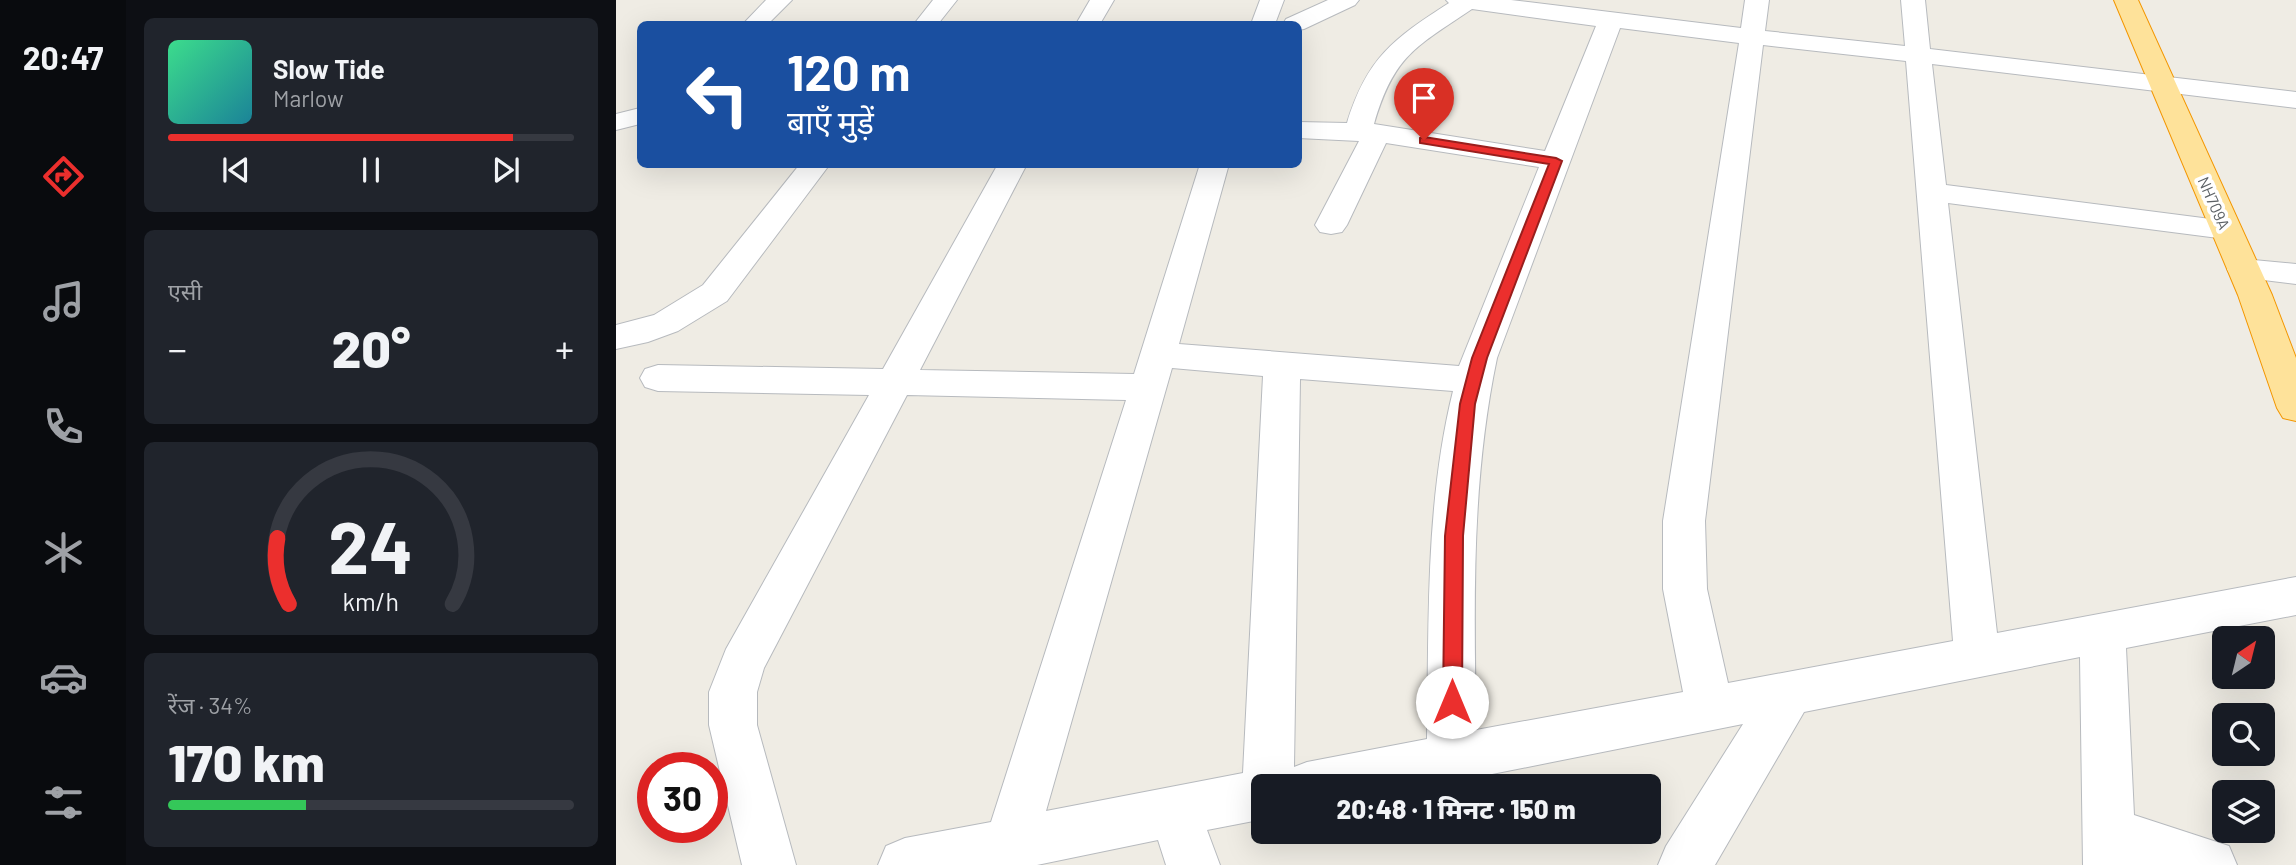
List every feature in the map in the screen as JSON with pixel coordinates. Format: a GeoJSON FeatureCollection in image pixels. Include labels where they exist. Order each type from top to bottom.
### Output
{"type":"FeatureCollection","features":[{"type":"Feature","properties":{"kind":"highway","name":"NH709A"},"geometry":{"type":"LineString","coordinates":[[2126,0],[2243,269],[2296,408]]}},
{"type":"Feature","properties":{"kind":"street"},"geometry":{"type":"LineString","coordinates":[[758,21],[780,0]]}},
{"type":"Feature","properties":{"kind":"street"},"geometry":{"type":"LineString","coordinates":[[928,21],[945,0]]}},
{"type":"Feature","properties":{"kind":"street"},"geometry":{"type":"LineString","coordinates":[[1090,21],[1102,0]]}},
{"type":"Feature","properties":{"kind":"street"},"geometry":{"type":"LineString","coordinates":[[1264,21],[1272,0]]}},
{"type":"Feature","properties":{"kind":"street"},"geometry":{"type":"LineString","coordinates":[[1302,21],[1347,0]]}},
{"type":"Feature","properties":{"kind":"street"},"geometry":{"type":"LineString","coordinates":[[1710,708],[1685,589],[1684,521],[1757,0]]}},
{"type":"Feature","properties":{"kind":"street"},"geometry":{"type":"LineString","coordinates":[[1913,0],[1977,657]]}},
{"type":"Feature","properties":{"kind":"street"},"geometry":{"type":"LineString","coordinates":[[1331,225],[1368,132],[1377,78],[1384,66],[1411,41],[1477,1],[1920,56],[2160,81],[2296,100]]}},
{"type":"Feature","properties":{"kind":"street"},"geometry":{"type":"LineString","coordinates":[[1452,758],[1454,536],[1461,447],[1473,380],[1479,358],[1611,19]]}},
{"type":"Feature","properties":{"kind":"street"},"geometry":{"type":"LineString","coordinates":[[616,122],[637,118]]}},
{"type":"Feature","properties":{"kind":"street"},"geometry":{"type":"LineString","coordinates":[[1302,130],[1368,132],[1556,161]]}},
{"type":"Feature","properties":{"kind":"street"},"geometry":{"type":"LineString","coordinates":[[616,337],[636,334],[666,323],[691,311],[715,293],[813,168]]}},
{"type":"Feature","properties":{"kind":"street"},"geometry":{"type":"LineString","coordinates":[[769,865],[733,725],[733,692],[742,664],[1011,168]]}},
{"type":"Feature","properties":{"kind":"street"},"geometry":{"type":"LineString","coordinates":[[1011,843],[1214,168]]}},
{"type":"Feature","properties":{"kind":"street"},"geometry":{"type":"LineString","coordinates":[[1933,192],[2226,230]]}},
{"type":"Feature","properties":{"kind":"street"},"geometry":{"type":"LineString","coordinates":[[2243,269],[2296,274]]}},
{"type":"Feature","properties":{"kind":"street"},"geometry":{"type":"LineString","coordinates":[[659,378],[895,382],[1282,364],[1473,380]]}},
{"type":"Feature","properties":{"kind":"street"},"geometry":{"type":"LineString","coordinates":[[1268,774],[1282,364]]}},
{"type":"Feature","properties":{"kind":"street"},"geometry":{"type":"LineString","coordinates":[[1369,774],[2296,596]]}},
{"type":"Feature","properties":{"kind":"street"},"geometry":{"type":"LineString","coordinates":[[2102,633],[2110,850],[2210,865]]}},
{"type":"Feature","properties":{"kind":"street"},"geometry":{"type":"LineString","coordinates":[[1685,865],[1788,693]]}},
{"type":"Feature","properties":{"kind":"street"},"geometry":{"type":"LineString","coordinates":[[905,865],[1251,796]]}},
{"type":"Feature","properties":{"kind":"street"},"geometry":{"type":"LineString","coordinates":[[1174,811],[1193,865]]}},
{"type":"Feature","properties":{"kind":"route"},"geometry":{"type":"LineString","coordinates":[[1424,140],[1556,161],[1479,358],[1468,404],[1461,447],[1454,536],[1452,702]]}}]}
